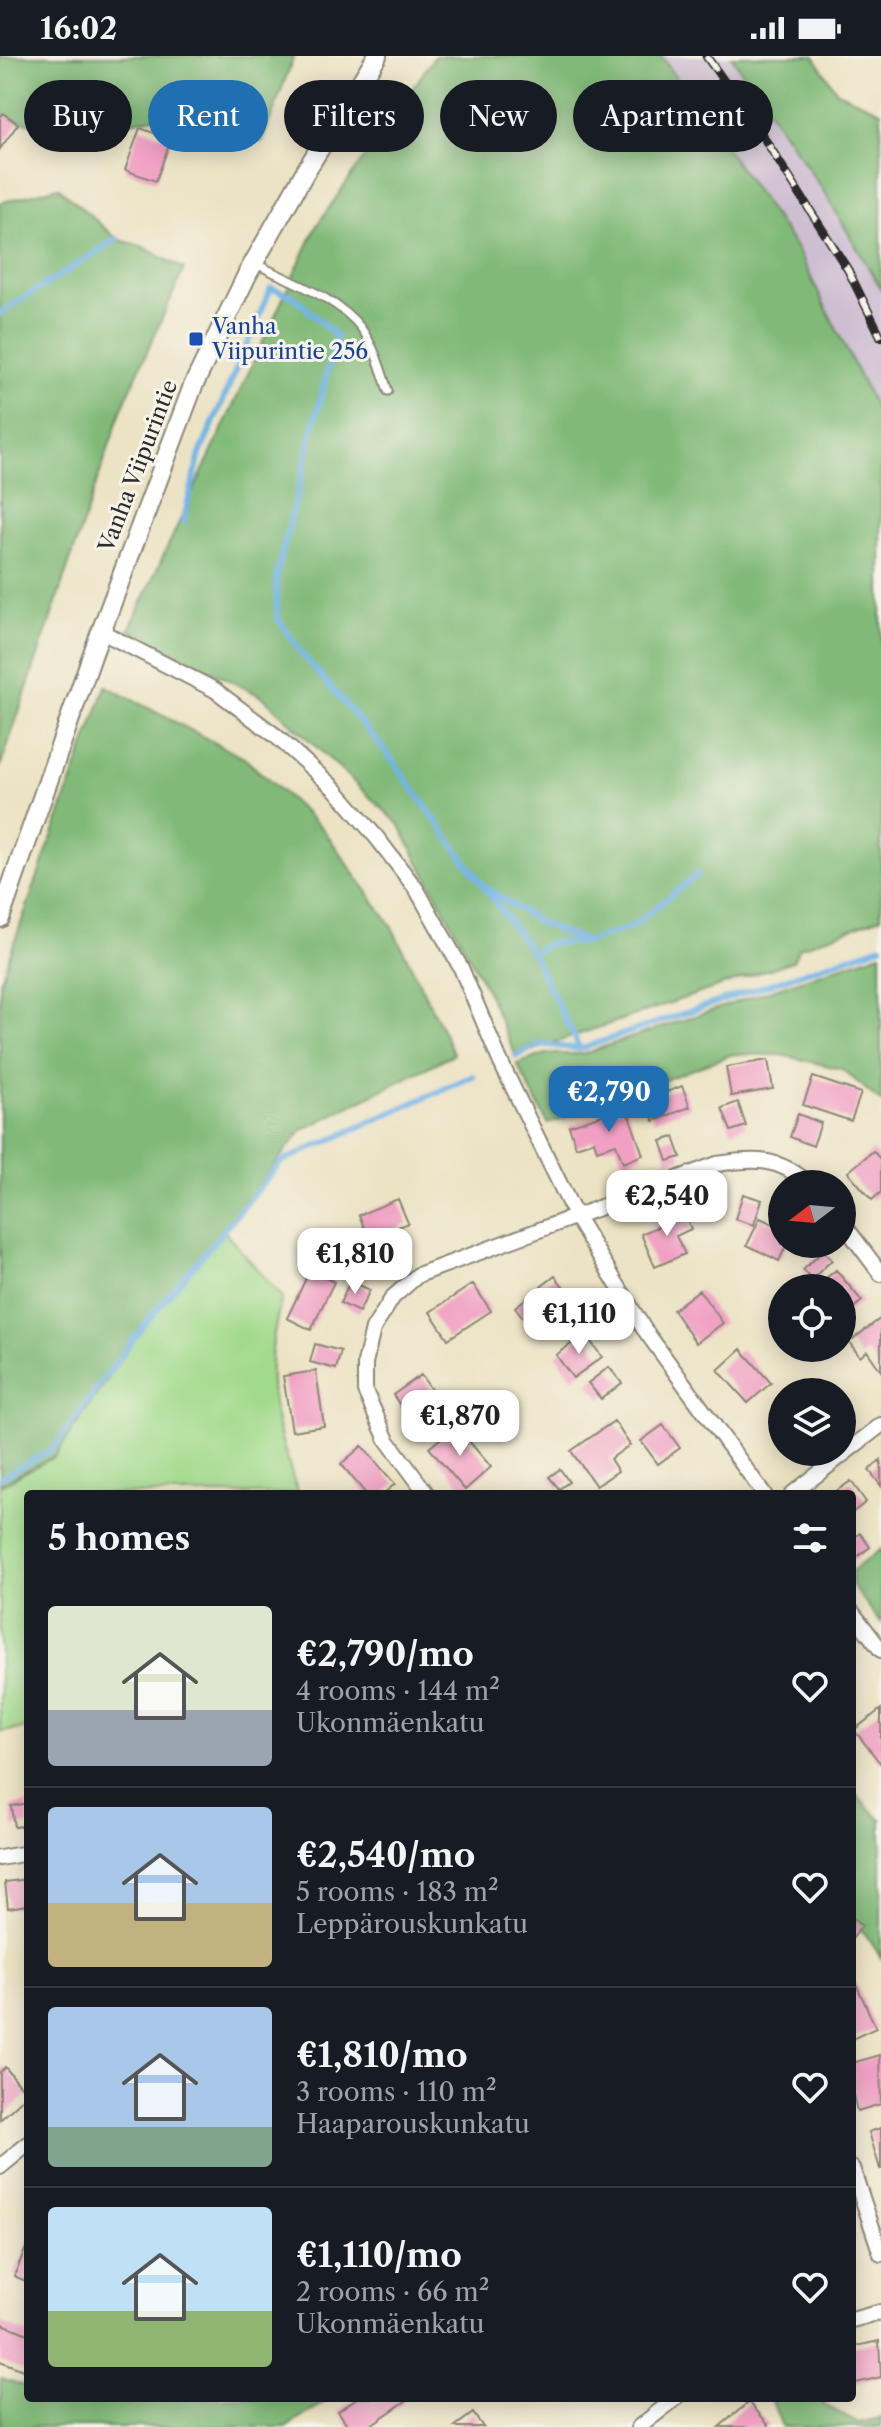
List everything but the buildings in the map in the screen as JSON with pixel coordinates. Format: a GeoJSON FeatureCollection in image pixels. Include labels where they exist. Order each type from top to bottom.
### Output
{"type":"FeatureCollection","features":[{"type":"Feature","properties":{"kind":"street","name":"Vanha Viipurintie"},"geometry":{"type":"LineString","coordinates":[[0,918],[193,386],[254,263],[372,58]]}},
{"type":"Feature","properties":{"kind":"street"},"geometry":{"type":"LineString","coordinates":[[102,632],[215,690],[276,736],[335,789],[417,890],[461,968],[501,1063],[576,1217],[644,1329],[761,1490]]}},
{"type":"Feature","properties":{"kind":"street"},"geometry":{"type":"LineString","coordinates":[[424,1490],[387,1440],[365,1391],[365,1363],[373,1329],[393,1297],[418,1275],[717,1164],[747,1159],[777,1162],[789,1170]]}},
{"type":"Feature","properties":{"kind":"street"},"geometry":{"type":"LineString","coordinates":[[856,1241],[881,1274]]}},
{"type":"Feature","properties":{"kind":"street"},"geometry":{"type":"LineString","coordinates":[[797,1490],[881,1425]]}},
{"type":"Feature","properties":{"kind":"street"},"geometry":{"type":"LineString","coordinates":[[856,1617],[881,1650]]}},
{"type":"Feature","properties":{"kind":"street"},"geometry":{"type":"LineString","coordinates":[[0,1858],[24,1854]]}},
{"type":"Feature","properties":{"kind":"street"},"geometry":{"type":"LineString","coordinates":[[0,2167],[24,2147]]}},
{"type":"Feature","properties":{"kind":"street"},"geometry":{"type":"LineString","coordinates":[[856,2180],[881,2254]]}},
{"type":"Feature","properties":{"kind":"street"},"geometry":{"type":"LineString","coordinates":[[856,2319],[881,2312]]}},
{"type":"Feature","properties":{"kind":"street"},"geometry":{"type":"LineString","coordinates":[[639,2427],[671,2402]]}},
{"type":"Feature","properties":{"kind":"lane"},"geometry":{"type":"LineString","coordinates":[[254,263],[344,311],[361,328],[377,357],[388,391]]}},
{"type":"Feature","properties":{"kind":"shaded area"},"geometry":{"type":"Polygon","coordinates":[[[661,56],[731,56],[747,80],[678,80],[661,56]]]}},
{"type":"Feature","properties":{"kind":"shaded area"},"geometry":{"type":"Polygon","coordinates":[[[773,117],[825,193],[881,289],[881,420],[797,249],[729,152],[773,152],[773,117]]]}},
{"type":"Feature","properties":{"kind":"green space"},"geometry":{"type":"Polygon","coordinates":[[[0,56],[294,56],[268,126],[268,80],[148,80],[148,118],[132,122],[132,80],[24,80],[24,122],[0,116],[0,56]]]}},
{"type":"Feature","properties":{"kind":"green space"},"geometry":{"type":"Polygon","coordinates":[[[435,56],[661,56],[678,80],[573,80],[573,152],[729,152],[797,249],[881,420],[881,917],[799,948],[793,961],[516,1056],[486,989],[399,824],[263,697],[129,630],[317,225],[368,152],[424,152],[424,80],[418,80],[435,56]]]}},
{"type":"Feature","properties":{"kind":"green space"},"geometry":{"type":"Polygon","coordinates":[[[731,56],[814,56],[837,92],[881,111],[881,289],[825,193],[773,117],[773,80],[747,80],[731,56]]]}},
{"type":"Feature","properties":{"kind":"green space"},"geometry":{"type":"Polygon","coordinates":[[[58,187],[117,239],[141,246],[184,269],[122,408],[0,768],[0,203],[58,187]]]}},
{"type":"Feature","properties":{"kind":"green space"},"geometry":{"type":"Polygon","coordinates":[[[106,686],[244,758],[323,829],[392,927],[454,1054],[302,1130],[151,1315],[55,1456],[0,1484],[0,982],[106,686]]]}},
{"type":"Feature","properties":{"kind":"green space"},"geometry":{"type":"Polygon","coordinates":[[[881,953],[881,1102],[842,1069],[782,1055],[733,1054],[548,1124],[517,1064],[546,1054],[583,1054],[881,953]]]}},
{"type":"Feature","properties":{"kind":"green space"},"geometry":{"type":"Polygon","coordinates":[[[223,1230],[282,1298],[271,1352],[272,1398],[297,1490],[24,1490],[24,1729],[0,1732],[0,1486],[55,1456],[173,1277],[223,1230]]]}},
{"type":"Feature","properties":{"kind":"green space"},"geometry":{"type":"Polygon","coordinates":[[[881,1549],[881,1623],[856,1590],[856,1568],[881,1549]]]}},
{"type":"Feature","properties":{"kind":"green space"},"geometry":{"type":"Polygon","coordinates":[[[856,1794],[881,1820],[881,1958],[856,1925],[856,1794]]]}},
{"type":"Feature","properties":{"kind":"green space"},"geometry":{"type":"Polygon","coordinates":[[[1,2378],[24,2386],[24,2402],[325,2402],[287,2427],[0,2425],[1,2378]]]}},
{"type":"Feature","properties":{"kind":"green space"},"geometry":{"type":"Polygon","coordinates":[[[773,2402],[822,2402],[857,2423],[881,2418],[881,2427],[782,2427],[773,2402]]]}},
{"type":"Feature","properties":{"kind":"waterway"},"geometry":{"type":"LineString","coordinates":[[0,313],[117,239]]}},
{"type":"Feature","properties":{"kind":"waterway"},"geometry":{"type":"LineString","coordinates":[[183,522],[200,454],[271,288],[293,296],[336,336],[276,578],[277,617],[302,654],[387,753],[532,953],[580,1049]]}},
{"type":"Feature","properties":{"kind":"waterway"},"geometry":{"type":"LineString","coordinates":[[487,889],[540,923],[588,942],[631,927],[698,874]]}},
{"type":"Feature","properties":{"kind":"waterway"},"geometry":{"type":"LineString","coordinates":[[532,953],[549,943],[584,942]]}},
{"type":"Feature","properties":{"kind":"waterway"},"geometry":{"type":"LineString","coordinates":[[516,1056],[540,1044],[580,1049],[881,946]]}},
{"type":"Feature","properties":{"kind":"waterway"},"geometry":{"type":"LineString","coordinates":[[0,1478],[54,1448],[142,1327],[281,1162],[473,1076]]}},
{"type":"Feature","properties":{"kind":"railway"},"geometry":{"type":"LineString","coordinates":[[706,56],[757,127],[848,270],[881,337]]}},
{"type":"Feature","properties":{"kind":"place","name":"Vanha Viipurintie 256"},"geometry":{"type":"Point","coordinates":[196,339]}}]}
